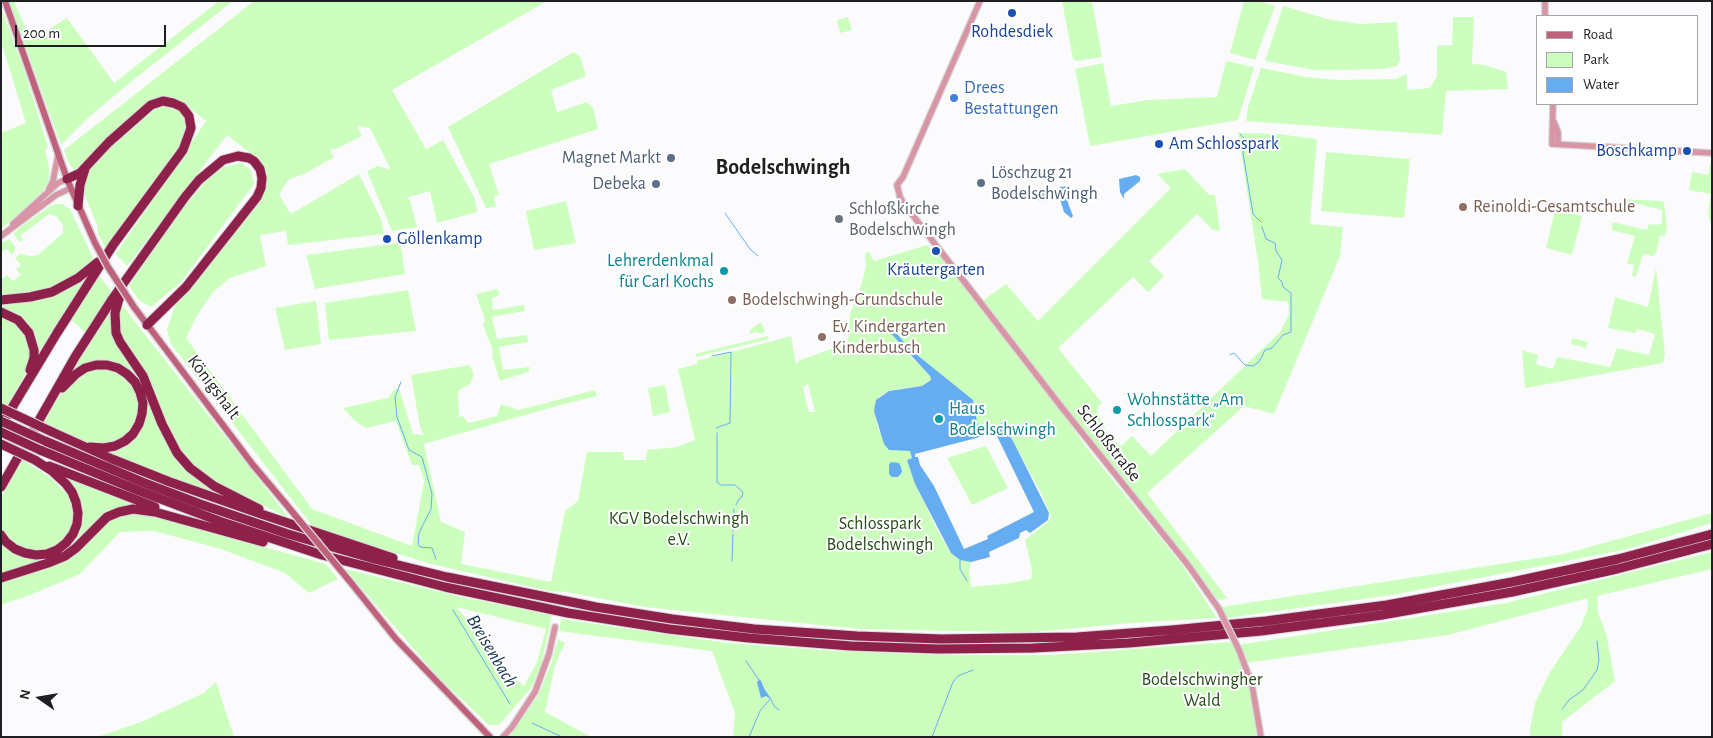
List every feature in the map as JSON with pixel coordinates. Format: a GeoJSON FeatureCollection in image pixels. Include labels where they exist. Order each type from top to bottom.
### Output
{"type":"FeatureCollection","features":[{"type":"Feature","properties":{"kind":"highway"},"geometry":{"type":"LineString","coordinates":[[1,426],[113,245],[183,150],[191,128],[189,116],[182,107],[173,103],[163,102],[152,105],[109,142],[76,176],[67,179]]}},
{"type":"Feature","properties":{"kind":"highway"},"geometry":{"type":"LineString","coordinates":[[1,487],[75,357],[117,292],[184,197],[199,180],[223,160],[238,156],[249,158],[258,166],[261,173],[262,182],[257,198],[186,287],[147,325]]}},
{"type":"Feature","properties":{"kind":"highway"},"geometry":{"type":"LineString","coordinates":[[78,206],[80,185],[86,166]]}},
{"type":"Feature","properties":{"kind":"highway"},"geometry":{"type":"LineString","coordinates":[[1,300],[41,295],[67,285],[89,270],[113,245]]}},
{"type":"Feature","properties":{"kind":"highway"},"geometry":{"type":"LineString","coordinates":[[141,259],[119,299],[115,313],[115,328],[120,342],[143,376],[168,439],[190,468],[214,486],[286,523]]}},
{"type":"Feature","properties":{"kind":"highway"},"geometry":{"type":"LineString","coordinates":[[1,312],[18,320],[29,333],[32,341],[34,358],[24,386]]}},
{"type":"Feature","properties":{"kind":"highway"},"geometry":{"type":"LineString","coordinates":[[48,403],[66,382],[76,374],[96,365],[118,368],[128,374],[135,382],[143,402],[139,424],[133,434],[115,446],[104,448],[72,442]]}},
{"type":"Feature","properties":{"kind":"highway"},"geometry":{"type":"LineString","coordinates":[[1,408],[72,442],[170,482],[286,523],[390,557],[434,569],[447,577]]}},
{"type":"Feature","properties":{"kind":"highway"},"geometry":{"type":"LineString","coordinates":[[1,421],[142,482],[249,521],[374,559],[447,577],[596,608],[754,629],[908,639],[1033,638],[1172,630],[1266,621],[1387,605],[1564,572],[1712,534]]}},
{"type":"Feature","properties":{"kind":"highway"},"geometry":{"type":"LineString","coordinates":[[1,432],[174,505],[322,555]]}},
{"type":"Feature","properties":{"kind":"highway"},"geometry":{"type":"LineString","coordinates":[[1,444],[119,494],[198,522],[264,542],[436,585],[513,602],[669,629],[749,638],[851,646],[938,649],[1033,648],[1185,639],[1261,631],[1382,615],[1494,596],[1617,569],[1712,544]]}},
{"type":"Feature","properties":{"kind":"highway"},"geometry":{"type":"LineString","coordinates":[[1,535],[14,549],[25,554],[47,554],[57,550],[66,543],[77,524],[78,513],[72,492],[52,471],[35,460]]}},
{"type":"Feature","properties":{"kind":"highway"},"geometry":{"type":"LineString","coordinates":[[1,578],[65,556],[76,548],[107,517],[119,512],[141,509],[198,522]]}},
{"type":"Feature","properties":{"kind":"main road","name":"Königshalt"},"geometry":{"type":"LineString","coordinates":[[5,1],[57,152],[78,206],[95,243],[134,307],[254,465],[396,639],[490,737]]}},
{"type":"Feature","properties":{"kind":"street","name":"Schloßstraße"},"geometry":{"type":"LineString","coordinates":[[980,1],[904,177],[898,185],[904,204],[1188,566],[1217,607],[1239,650],[1252,685],[1261,737]]}},
{"type":"Feature","properties":{"kind":"street"},"geometry":{"type":"LineString","coordinates":[[1545,1],[1545,15]]}},
{"type":"Feature","properties":{"kind":"street"},"geometry":{"type":"LineString","coordinates":[[1553,105],[1554,121],[1558,132],[1555,144],[1712,153]]}},
{"type":"Feature","properties":{"kind":"street"},"geometry":{"type":"LineString","coordinates":[[46,193],[53,181],[57,152]]}},
{"type":"Feature","properties":{"kind":"street"},"geometry":{"type":"LineString","coordinates":[[7,232],[46,193],[58,183],[67,179]]}},
{"type":"Feature","properties":{"kind":"street"},"geometry":{"type":"LineString","coordinates":[[1,236],[56,195],[71,188]]}},
{"type":"Feature","properties":{"kind":"street"},"geometry":{"type":"LineString","coordinates":[[503,737],[512,727],[535,692],[549,654],[555,627]]}},
{"type":"Feature","properties":{"kind":"green space"},"geometry":{"type":"Polygon","coordinates":[[[9,1],[14,1],[31,40],[67,18],[114,83],[219,1],[233,1],[127,85],[89,117],[61,145],[9,1]]]}},
{"type":"Feature","properties":{"kind":"green space"},"geometry":{"type":"Polygon","coordinates":[[[254,1],[547,1],[392,90],[426,149],[443,140],[475,199],[477,212],[437,223],[430,191],[406,198],[410,200],[417,227],[392,231],[367,171],[378,166],[391,170],[370,128],[357,126],[362,136],[334,150],[333,148],[330,150],[334,157],[306,173],[288,180],[279,195],[291,214],[359,174],[381,219],[384,234],[288,245],[286,231],[260,235],[266,266],[230,278],[212,293],[195,319],[186,338],[312,509],[412,546],[424,481],[419,465],[412,465],[396,421],[366,428],[355,421],[343,408],[388,398],[394,390],[399,388],[413,434],[424,435],[420,427],[411,375],[469,365],[474,374],[470,384],[458,391],[459,417],[463,416],[468,423],[497,416],[501,404],[519,410],[595,390],[597,396],[424,444],[441,522],[465,532],[461,564],[551,582],[565,511],[578,501],[587,452],[623,452],[624,460],[646,460],[647,450],[677,447],[695,440],[678,369],[697,364],[697,361],[791,336],[796,364],[800,360],[848,343],[850,313],[858,296],[866,267],[865,253],[869,252],[874,261],[927,245],[951,265],[981,302],[1006,284],[1038,321],[1171,188],[1157,174],[1185,169],[1209,195],[1215,195],[1220,231],[1213,230],[1197,214],[1149,261],[1164,276],[1148,292],[1133,277],[1058,348],[1102,403],[1097,410],[1105,429],[1112,439],[1121,446],[1132,436],[1151,456],[1280,332],[1289,314],[1288,302],[1262,299],[1238,133],[1278,134],[1317,139],[1310,224],[1343,227],[1340,256],[1274,414],[1244,406],[1147,493],[1227,598],[1216,599],[1023,358],[1087,448],[1183,566],[1217,618],[1131,623],[1033,632],[861,629],[645,607],[566,592],[549,591],[431,564],[314,528],[171,344],[167,330],[175,305],[247,216],[264,189],[266,173],[264,167],[258,159],[227,135],[127,266],[116,254],[206,121],[182,102],[166,98],[76,172],[69,164],[64,150],[254,1]],[[903,348],[930,376],[931,380],[922,386],[892,390],[879,396],[877,424],[879,431],[910,451],[912,458],[907,460],[915,484],[940,535],[951,553],[960,560],[971,562],[969,569],[971,587],[1031,579],[1032,570],[1025,540],[1049,521],[1051,517],[1042,495],[1003,423],[992,431],[980,433],[972,400],[911,350],[903,348]],[[808,384],[803,387],[805,397],[809,412],[815,412],[808,384]]]}},
{"type":"Feature","properties":{"kind":"green space"},"geometry":{"type":"Polygon","coordinates":[[[1062,1],[1092,1],[1102,57],[1076,61],[1073,59],[1062,1]]]}},
{"type":"Feature","properties":{"kind":"green space"},"geometry":{"type":"Polygon","coordinates":[[[1244,1],[1260,1],[1275,6],[1255,60],[1230,53],[1244,1]]]}},
{"type":"Feature","properties":{"kind":"green space"},"geometry":{"type":"Polygon","coordinates":[[[1283,6],[1327,19],[1359,24],[1397,22],[1400,60],[1397,66],[1383,69],[1341,70],[1315,70],[1265,61],[1283,6]]]}},
{"type":"Feature","properties":{"kind":"green space"},"geometry":{"type":"Polygon","coordinates":[[[1,7],[25,73],[48,147],[45,150],[49,167],[49,179],[43,192],[1,229],[1,133],[26,123],[1,41],[1,7]]]}},
{"type":"Feature","properties":{"kind":"green space"},"geometry":{"type":"Polygon","coordinates":[[[848,17],[852,30],[840,33],[837,20],[848,17]]]}},
{"type":"Feature","properties":{"kind":"green space"},"geometry":{"type":"Polygon","coordinates":[[[1453,17],[1474,17],[1472,64],[1485,65],[1506,72],[1508,89],[1446,91],[1442,135],[1246,121],[1248,107],[1261,68],[1306,77],[1337,80],[1396,79],[1407,74],[1407,90],[1430,88],[1437,76],[1437,46],[1452,45],[1453,17]]]}},
{"type":"Feature","properties":{"kind":"green space"},"geometry":{"type":"Polygon","coordinates":[[[573,52],[580,56],[586,76],[551,90],[557,112],[587,102],[593,107],[598,129],[489,164],[499,195],[494,196],[496,207],[486,208],[448,127],[573,52]]]}},
{"type":"Feature","properties":{"kind":"green space"},"geometry":{"type":"Polygon","coordinates":[[[1226,61],[1254,67],[1238,120],[1090,146],[1075,69],[1103,63],[1111,106],[1148,100],[1217,97],[1226,61]]]}},
{"type":"Feature","properties":{"kind":"green space"},"geometry":{"type":"Polygon","coordinates":[[[162,105],[172,105],[183,112],[188,125],[179,150],[105,247],[98,234],[97,225],[85,196],[85,177],[92,166],[111,146],[154,108],[162,105]]]}},
{"type":"Feature","properties":{"kind":"green space"},"geometry":{"type":"Polygon","coordinates":[[[1326,152],[1410,159],[1404,218],[1321,211],[1326,152]]]}},
{"type":"Feature","properties":{"kind":"green space"},"geometry":{"type":"Polygon","coordinates":[[[242,163],[251,170],[254,184],[181,282],[151,307],[139,300],[129,286],[177,215],[206,181],[223,167],[242,163]]]}},
{"type":"Feature","properties":{"kind":"green space"},"geometry":{"type":"Polygon","coordinates":[[[1710,163],[1712,163],[1711,226],[1708,213],[1711,194],[1689,190],[1692,172],[1708,175],[1710,163]]]}},
{"type":"Feature","properties":{"kind":"green space"},"geometry":{"type":"Polygon","coordinates":[[[1618,199],[1663,201],[1664,204],[1667,226],[1665,236],[1660,235],[1656,253],[1653,256],[1643,254],[1636,277],[1632,276],[1634,265],[1627,263],[1635,236],[1612,230],[1612,222],[1647,230],[1649,224],[1657,225],[1662,223],[1662,210],[1618,199]]]}},
{"type":"Feature","properties":{"kind":"green space"},"geometry":{"type":"Polygon","coordinates":[[[566,201],[576,243],[534,250],[526,211],[566,201]]]}},
{"type":"Feature","properties":{"kind":"green space"},"geometry":{"type":"Polygon","coordinates":[[[62,204],[70,209],[94,260],[76,275],[53,287],[28,293],[1,295],[1,278],[7,275],[13,281],[21,275],[16,269],[21,265],[15,258],[20,254],[38,255],[63,233],[63,225],[56,216],[49,214],[20,236],[23,240],[19,242],[14,234],[50,206],[62,204]]]}},
{"type":"Feature","properties":{"kind":"green space"},"geometry":{"type":"Polygon","coordinates":[[[1555,210],[1582,216],[1572,255],[1546,248],[1555,210]]]}},
{"type":"Feature","properties":{"kind":"green space"},"geometry":{"type":"Polygon","coordinates":[[[9,239],[15,246],[15,251],[12,255],[7,249],[1,252],[1,243],[9,239]]]}},
{"type":"Feature","properties":{"kind":"green space"},"geometry":{"type":"Polygon","coordinates":[[[397,243],[401,247],[405,274],[315,289],[306,255],[397,243]]]}},
{"type":"Feature","properties":{"kind":"green space"},"geometry":{"type":"Polygon","coordinates":[[[1656,268],[1665,355],[1663,363],[1525,388],[1522,350],[1538,355],[1536,364],[1553,369],[1557,357],[1610,367],[1617,348],[1649,355],[1655,334],[1637,329],[1636,333],[1608,328],[1615,297],[1648,307],[1656,268]]]}},
{"type":"Feature","properties":{"kind":"green space"},"geometry":{"type":"Polygon","coordinates":[[[89,274],[30,366],[1,416],[1,304],[30,299],[89,274]]]}},
{"type":"Feature","properties":{"kind":"green space"},"geometry":{"type":"Polygon","coordinates":[[[99,275],[112,293],[85,332],[70,319],[99,275]]]}},
{"type":"Feature","properties":{"kind":"green space"},"geometry":{"type":"Polygon","coordinates":[[[498,289],[499,296],[492,298],[493,310],[524,305],[525,311],[492,317],[497,339],[527,335],[528,342],[499,347],[503,370],[530,367],[528,372],[500,381],[492,356],[493,351],[483,325],[485,320],[476,294],[498,289]]]}},
{"type":"Feature","properties":{"kind":"green space"},"geometry":{"type":"Polygon","coordinates":[[[408,290],[416,331],[329,340],[325,303],[408,290]]]}},
{"type":"Feature","properties":{"kind":"green space"},"geometry":{"type":"Polygon","coordinates":[[[316,301],[321,344],[285,350],[275,308],[316,301]]]}},
{"type":"Feature","properties":{"kind":"green space"},"geometry":{"type":"Polygon","coordinates":[[[121,303],[289,518],[221,485],[191,464],[172,437],[143,367],[121,335],[118,316],[121,303]]]}},
{"type":"Feature","properties":{"kind":"green space"},"geometry":{"type":"Polygon","coordinates":[[[113,305],[111,322],[141,377],[181,463],[244,504],[140,465],[41,423],[65,388],[69,374],[113,305]]]}},
{"type":"Feature","properties":{"kind":"green space"},"geometry":{"type":"Polygon","coordinates":[[[761,322],[765,331],[763,333],[749,334],[751,329],[761,322]]]}},
{"type":"Feature","properties":{"kind":"green space"},"geometry":{"type":"Polygon","coordinates":[[[768,336],[769,339],[696,357],[695,354],[768,336]]]}},
{"type":"Feature","properties":{"kind":"green space"},"geometry":{"type":"Polygon","coordinates":[[[1572,338],[1588,342],[1586,348],[1571,344],[1572,338]]]}},
{"type":"Feature","properties":{"kind":"green space"},"geometry":{"type":"Polygon","coordinates":[[[665,385],[670,412],[653,416],[648,388],[665,385]]]}},
{"type":"Feature","properties":{"kind":"green space"},"geometry":{"type":"Polygon","coordinates":[[[986,446],[1008,488],[972,505],[947,458],[986,446]]]}},
{"type":"Feature","properties":{"kind":"green space"},"geometry":{"type":"Polygon","coordinates":[[[21,459],[50,477],[64,491],[71,484],[63,475],[142,506],[152,516],[326,564],[338,579],[309,593],[285,573],[221,549],[154,531],[120,532],[80,574],[1,605],[1,498],[21,459]]]}},
{"type":"Feature","properties":{"kind":"green space"},"geometry":{"type":"Polygon","coordinates":[[[1712,513],[1712,523],[1628,549],[1392,595],[1227,618],[1222,607],[1564,554],[1712,513]]]}},
{"type":"Feature","properties":{"kind":"green space","name":"Bodelschwingher Wald"},"geometry":{"type":"Polygon","coordinates":[[[1712,552],[1712,569],[1597,596],[1598,613],[1606,633],[1615,681],[1562,722],[1562,737],[1530,737],[1530,729],[1535,703],[1550,672],[1581,626],[1587,611],[1588,598],[1448,635],[1245,663],[1261,737],[733,737],[735,713],[712,651],[559,631],[561,619],[728,643],[835,651],[953,655],[1052,655],[1230,642],[1239,649],[1238,645],[1506,603],[1712,552]]]}},
{"type":"Feature","properties":{"kind":"green space"},"geometry":{"type":"Polygon","coordinates":[[[345,569],[466,598],[552,615],[541,665],[531,688],[499,725],[489,725],[438,677],[345,569]],[[456,607],[484,638],[499,666],[524,686],[537,662],[546,629],[456,607]]]}},
{"type":"Feature","properties":{"kind":"green space"},"geometry":{"type":"Polygon","coordinates":[[[558,639],[565,643],[555,665],[545,712],[591,737],[509,737],[538,696],[551,664],[558,639]]]}},
{"type":"Feature","properties":{"kind":"green space"},"geometry":{"type":"Polygon","coordinates":[[[216,682],[234,737],[97,737],[141,722],[204,693],[216,682]]]}},
{"type":"Feature","properties":{"kind":"water"},"geometry":{"type":"Polygon","coordinates":[[[1136,175],[1140,177],[1140,181],[1124,194],[1124,199],[1120,192],[1119,179],[1136,175]]]}},
{"type":"Feature","properties":{"kind":"water"},"geometry":{"type":"Polygon","coordinates":[[[1069,186],[1068,203],[1073,216],[1071,218],[1064,212],[1059,196],[1043,201],[1035,197],[1037,193],[1069,186]]]}},
{"type":"Feature","properties":{"kind":"water"},"geometry":{"type":"Polygon","coordinates":[[[887,325],[911,350],[973,400],[980,437],[915,454],[915,457],[918,457],[920,465],[934,486],[964,549],[988,539],[987,536],[1034,512],[995,432],[1002,423],[1049,513],[1048,520],[1030,533],[1026,530],[1020,533],[1019,538],[989,552],[990,557],[971,562],[960,560],[951,553],[915,484],[907,460],[912,458],[910,451],[889,450],[884,444],[874,411],[876,400],[889,391],[922,386],[931,380],[930,376],[886,328],[887,325]]]}},
{"type":"Feature","properties":{"kind":"water"},"geometry":{"type":"Polygon","coordinates":[[[891,462],[899,463],[901,467],[902,472],[898,477],[892,477],[889,474],[891,462]]]}},
{"type":"Feature","properties":{"kind":"water"},"geometry":{"type":"Polygon","coordinates":[[[760,679],[772,700],[766,696],[761,698],[757,682],[760,679]]]}},
{"type":"Feature","properties":{"kind":"waterway"},"geometry":{"type":"LineString","coordinates":[[1240,134],[1244,138],[1243,153],[1253,214],[1261,222]]}},
{"type":"Feature","properties":{"kind":"waterway"},"geometry":{"type":"LineString","coordinates":[[725,213],[750,249],[758,256]]}},
{"type":"Feature","properties":{"kind":"waterway"},"geometry":{"type":"LineString","coordinates":[[1230,355],[1234,353],[1245,365],[1253,366],[1259,362],[1265,350],[1272,348],[1283,335],[1291,332],[1291,293],[1283,287],[1282,282],[1278,278],[1282,260],[1276,251],[1275,243],[1266,239],[1262,227]]}},
{"type":"Feature","properties":{"kind":"waterway"},"geometry":{"type":"LineString","coordinates":[[712,356],[731,352],[730,423],[716,428]]}},
{"type":"Feature","properties":{"kind":"waterway","name":"Breisenbach"},"geometry":{"type":"LineString","coordinates":[[401,382],[395,397],[397,417],[409,450],[422,457],[432,494],[431,509],[419,533],[418,544],[420,547],[432,548],[436,559]]}},
{"type":"Feature","properties":{"kind":"waterway"},"geometry":{"type":"LineString","coordinates":[[717,433],[717,482],[721,485],[735,485],[743,492],[736,505]]}},
{"type":"Feature","properties":{"kind":"waterway"},"geometry":{"type":"LineString","coordinates":[[733,531],[734,509]]}},
{"type":"Feature","properties":{"kind":"waterway"},"geometry":{"type":"LineString","coordinates":[[732,561],[733,534]]}},
{"type":"Feature","properties":{"kind":"waterway"},"geometry":{"type":"LineString","coordinates":[[960,560],[960,569],[967,581]]}},
{"type":"Feature","properties":{"kind":"waterway","name":"Breisenbach"},"geometry":{"type":"LineString","coordinates":[[453,610],[510,704]]}},
{"type":"Feature","properties":{"kind":"waterway"},"geometry":{"type":"LineString","coordinates":[[1562,709],[1569,700],[1583,690],[1597,670],[1599,660],[1597,641]]}},
{"type":"Feature","properties":{"kind":"waterway"},"geometry":{"type":"LineString","coordinates":[[746,661],[759,680]]}},
{"type":"Feature","properties":{"kind":"waterway"},"geometry":{"type":"LineString","coordinates":[[932,737],[953,682],[958,676],[973,670]]}},
{"type":"Feature","properties":{"kind":"waterway"},"geometry":{"type":"LineString","coordinates":[[749,737],[760,711],[770,699]]}},
{"type":"Feature","properties":{"kind":"waterway"},"geometry":{"type":"LineString","coordinates":[[771,700],[779,710]]}},
{"type":"Feature","properties":{"kind":"waterway","name":"Breisenbach"},"geometry":{"type":"LineString","coordinates":[[532,723],[562,737]]}},
{"type":"Feature","properties":{"kind":"place","name":"Rohdesdiek"},"geometry":{"type":"Point","coordinates":[1012,13]}},
{"type":"Feature","properties":{"kind":"place","name":"Drees Bestattungen"},"geometry":{"type":"Point","coordinates":[954,98]}},
{"type":"Feature","properties":{"kind":"place","name":"Am Schlosspark"},"geometry":{"type":"Point","coordinates":[1159,144]}},
{"type":"Feature","properties":{"kind":"place","name":"Boschkamp"},"geometry":{"type":"Point","coordinates":[1687,151]}},
{"type":"Feature","properties":{"kind":"place","name":"Magnet Markt"},"geometry":{"type":"Point","coordinates":[671,158]}},
{"type":"Feature","properties":{"kind":"place","name":"Löschzug 21 Bodelschwingh"},"geometry":{"type":"Point","coordinates":[981,183]}},
{"type":"Feature","properties":{"kind":"place","name":"Debeka"},"geometry":{"type":"Point","coordinates":[656,184]}},
{"type":"Feature","properties":{"kind":"place","name":"Reinoldi-Gesamtschule"},"geometry":{"type":"Point","coordinates":[1463,207]}},
{"type":"Feature","properties":{"kind":"place","name":"Schloßkirche Bodelschwingh"},"geometry":{"type":"Point","coordinates":[839,219]}},
{"type":"Feature","properties":{"kind":"place","name":"Göllenkamp"},"geometry":{"type":"Point","coordinates":[387,239]}},
{"type":"Feature","properties":{"kind":"place","name":"Kräutergarten"},"geometry":{"type":"Point","coordinates":[936,251]}},
{"type":"Feature","properties":{"kind":"place","name":"Lehrerdenkmal für Carl Kochs"},"geometry":{"type":"Point","coordinates":[724,271]}},
{"type":"Feature","properties":{"kind":"place","name":"Bodelschwingh-Grundschule"},"geometry":{"type":"Point","coordinates":[732,300]}},
{"type":"Feature","properties":{"kind":"place","name":"Ev. Kindergarten Kinderbusch"},"geometry":{"type":"Point","coordinates":[822,337]}},
{"type":"Feature","properties":{"kind":"place","name":"Wohnstätte „Am Schlosspark“"},"geometry":{"type":"Point","coordinates":[1117,410]}},
{"type":"Feature","properties":{"kind":"place","name":"Haus Bodelschwingh"},"geometry":{"type":"Point","coordinates":[939,419]}},
{"type":"Feature","properties":{"kind":"district","name":"Bodelschwingh"},"geometry":{"type":"Point","coordinates":[783,167]}},
{"type":"Feature","properties":{"kind":"park label","name":"KGV Bodelschwingh e.V."},"geometry":{"type":"Point","coordinates":[679,529]}},
{"type":"Feature","properties":{"kind":"park label","name":"Schlosspark Bodelschwingh"},"geometry":{"type":"Point","coordinates":[880,534]}}]}
